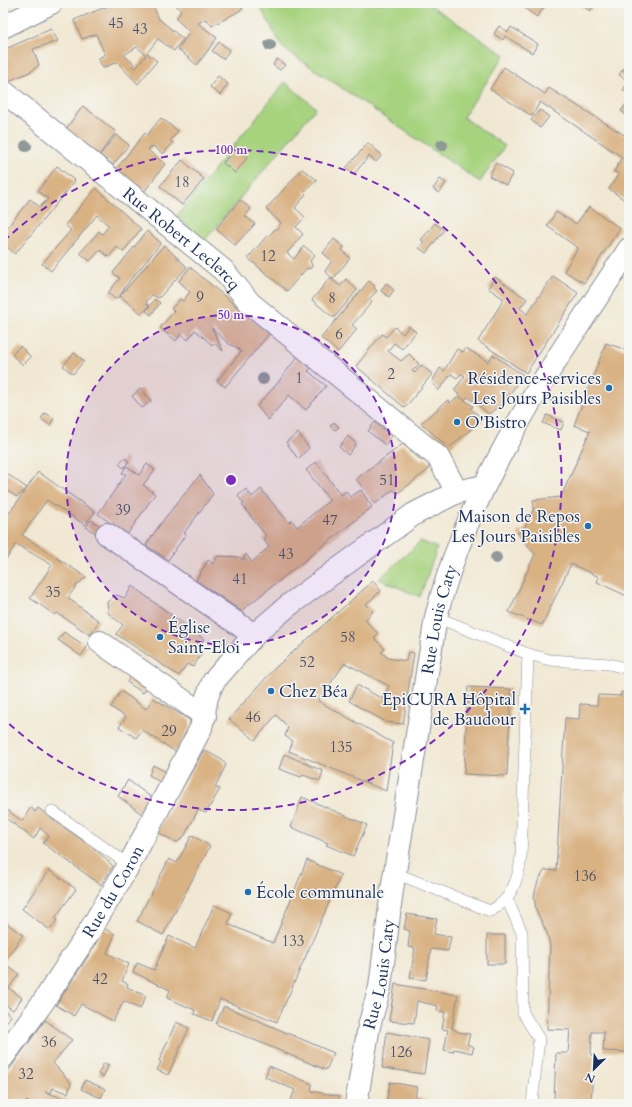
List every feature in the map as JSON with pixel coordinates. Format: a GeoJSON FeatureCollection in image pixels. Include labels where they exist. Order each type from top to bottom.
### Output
{"type":"FeatureCollection","features":[{"type":"Feature","properties":{"kind":"street"},"geometry":{"type":"LineString","coordinates":[[3,27],[51,3]]}},
{"type":"Feature","properties":{"kind":"street","name":"Rue Robert Leclercq"},"geometry":{"type":"LineString","coordinates":[[3,91],[223,270],[250,303],[438,457],[457,492]]}},
{"type":"Feature","properties":{"kind":"street","name":"Rue Louis Caty"},"geometry":{"type":"LineString","coordinates":[[356,1104],[369,1026],[380,987],[395,873],[436,617],[445,580],[484,486],[524,410],[629,249]]}},
{"type":"Feature","properties":{"kind":"street","name":"Rue du Coron"},"geometry":{"type":"LineString","coordinates":[[3,1057],[43,1002],[87,935],[129,865],[196,738],[205,716],[207,697],[213,682],[254,635],[289,605],[414,514],[457,492],[484,486]]}},
{"type":"Feature","properties":{"kind":"street"},"geometry":{"type":"LineString","coordinates":[[107,534],[254,635]]}},
{"type":"Feature","properties":{"kind":"street"},"geometry":{"type":"LineString","coordinates":[[100,642],[205,716]]}},
{"type":"Feature","properties":{"kind":"lane"},"geometry":{"type":"LineString","coordinates":[[436,617],[528,654],[550,660],[609,664],[629,669]]}},
{"type":"Feature","properties":{"kind":"lane"},"geometry":{"type":"LineString","coordinates":[[395,873],[490,911],[498,907],[507,899],[516,880],[521,858],[528,654]]}},
{"type":"Feature","properties":{"kind":"lane"},"geometry":{"type":"LineString","coordinates":[[52,811],[129,865]]}},
{"type":"Feature","properties":{"kind":"lane"},"geometry":{"type":"LineString","coordinates":[[507,899],[522,933],[523,1013],[539,1039],[532,1104]]}},
{"type":"Feature","properties":{"kind":"green space"},"geometry":{"type":"Polygon","coordinates":[[[258,3],[427,3],[505,55],[463,117],[505,146],[480,182],[283,48],[258,3]]]}},
{"type":"Feature","properties":{"kind":"green space"},"geometry":{"type":"Polygon","coordinates":[[[285,82],[316,108],[204,241],[176,217],[285,82]]]}},
{"type":"Feature","properties":{"kind":"green space"},"geometry":{"type":"Polygon","coordinates":[[[421,541],[437,548],[420,597],[379,579],[421,541]]]}},
{"type":"Feature","properties":{"kind":"building"},"geometry":{"type":"Polygon","coordinates":[[[115,3],[152,3],[159,19],[183,39],[174,51],[158,39],[147,53],[157,61],[138,84],[117,62],[103,68],[98,58],[105,55],[96,34],[82,39],[74,20],[115,3]],[[137,47],[124,55],[134,64],[132,66],[135,69],[146,55],[137,47]]]}},
{"type":"Feature","properties":{"kind":"building"},"geometry":{"type":"Polygon","coordinates":[[[239,3],[243,9],[212,26],[206,19],[198,23],[217,38],[197,65],[178,49],[190,32],[176,19],[181,11],[175,4],[239,3]]]}},
{"type":"Feature","properties":{"kind":"building"},"geometry":{"type":"Polygon","coordinates":[[[518,3],[547,3],[537,17],[518,3]]]}},
{"type":"Feature","properties":{"kind":"building"},"geometry":{"type":"Polygon","coordinates":[[[578,3],[596,3],[590,11],[578,3]]]}},
{"type":"Feature","properties":{"kind":"building"},"geometry":{"type":"Polygon","coordinates":[[[499,26],[508,32],[511,27],[538,44],[532,53],[505,36],[503,40],[494,34],[499,26]]]}},
{"type":"Feature","properties":{"kind":"building"},"geometry":{"type":"Polygon","coordinates":[[[51,29],[58,41],[33,49],[39,65],[32,71],[7,82],[3,79],[3,50],[51,29]]]}},
{"type":"Feature","properties":{"kind":"building"},"geometry":{"type":"Polygon","coordinates":[[[219,42],[230,50],[223,59],[212,51],[219,42]]]}},
{"type":"Feature","properties":{"kind":"building"},"geometry":{"type":"Polygon","coordinates":[[[277,59],[285,65],[280,70],[273,65],[277,59]]]}},
{"type":"Feature","properties":{"kind":"building"},"geometry":{"type":"Polygon","coordinates":[[[504,67],[545,94],[549,88],[626,136],[629,133],[629,203],[609,189],[619,174],[614,172],[622,157],[540,102],[532,116],[490,89],[504,67]]]}},
{"type":"Feature","properties":{"kind":"building"},"geometry":{"type":"Polygon","coordinates":[[[623,69],[628,71],[629,69],[629,81],[619,75],[623,69]]]}},
{"type":"Feature","properties":{"kind":"building"},"geometry":{"type":"Polygon","coordinates":[[[218,76],[228,84],[220,95],[210,87],[218,76]]]}},
{"type":"Feature","properties":{"kind":"building"},"geometry":{"type":"Polygon","coordinates":[[[629,81],[629,94],[623,90],[629,81]]]}},
{"type":"Feature","properties":{"kind":"building"},"geometry":{"type":"Polygon","coordinates":[[[627,103],[629,104],[629,117],[621,111],[627,103]]]}},
{"type":"Feature","properties":{"kind":"building"},"geometry":{"type":"Polygon","coordinates":[[[83,106],[116,132],[98,156],[65,130],[83,106]]]}},
{"type":"Feature","properties":{"kind":"building"},"geometry":{"type":"Polygon","coordinates":[[[540,110],[549,117],[540,128],[531,120],[540,110]]]}},
{"type":"Feature","properties":{"kind":"building"},"geometry":{"type":"Polygon","coordinates":[[[161,118],[178,131],[170,141],[173,143],[163,154],[153,146],[148,150],[165,164],[144,192],[116,169],[145,133],[147,135],[161,118]]]}},
{"type":"Feature","properties":{"kind":"building"},"geometry":{"type":"Polygon","coordinates":[[[116,135],[129,145],[113,165],[100,155],[116,135]]]}},
{"type":"Feature","properties":{"kind":"building"},"geometry":{"type":"Polygon","coordinates":[[[368,143],[382,155],[376,162],[369,156],[354,174],[346,168],[368,143]]]}},
{"type":"Feature","properties":{"kind":"building"},"geometry":{"type":"Polygon","coordinates":[[[236,147],[248,157],[235,173],[223,163],[236,147]]]}},
{"type":"Feature","properties":{"kind":"building"},"geometry":{"type":"Polygon","coordinates":[[[182,160],[204,179],[182,205],[160,186],[182,160]]]}},
{"type":"Feature","properties":{"kind":"building"},"geometry":{"type":"Polygon","coordinates":[[[496,163],[513,173],[506,185],[489,176],[496,163]]]}},
{"type":"Feature","properties":{"kind":"building"},"geometry":{"type":"Polygon","coordinates":[[[57,166],[75,181],[15,254],[3,243],[3,233],[30,199],[40,207],[48,199],[38,191],[57,166]]]}},
{"type":"Feature","properties":{"kind":"building"},"geometry":{"type":"Polygon","coordinates":[[[302,169],[317,180],[304,192],[306,194],[295,208],[305,217],[296,227],[303,234],[287,253],[294,259],[304,246],[315,255],[310,261],[312,265],[311,268],[306,269],[287,291],[248,258],[267,236],[268,237],[275,229],[276,230],[281,223],[266,209],[302,169]]]}},
{"type":"Feature","properties":{"kind":"building"},"geometry":{"type":"Polygon","coordinates":[[[440,179],[446,183],[439,193],[433,189],[440,179]]]}},
{"type":"Feature","properties":{"kind":"building"},"geometry":{"type":"Polygon","coordinates":[[[96,188],[141,229],[123,252],[117,247],[109,257],[100,250],[90,261],[80,253],[99,231],[102,234],[109,226],[97,215],[51,271],[42,264],[71,230],[65,225],[96,188]]]}},
{"type":"Feature","properties":{"kind":"building"},"geometry":{"type":"Polygon","coordinates":[[[240,200],[251,209],[245,216],[255,224],[235,245],[216,229],[240,200]]]}},
{"type":"Feature","properties":{"kind":"building"},"geometry":{"type":"Polygon","coordinates":[[[589,207],[620,228],[584,283],[564,271],[578,248],[547,226],[556,212],[576,224],[589,207]]]}},
{"type":"Feature","properties":{"kind":"building"},"geometry":{"type":"Polygon","coordinates":[[[435,223],[444,230],[426,253],[419,248],[424,242],[421,240],[435,223]]]}},
{"type":"Feature","properties":{"kind":"building"},"geometry":{"type":"Polygon","coordinates":[[[147,231],[161,243],[127,284],[120,296],[115,299],[108,293],[120,278],[113,273],[147,231]]]}},
{"type":"Feature","properties":{"kind":"building"},"geometry":{"type":"Polygon","coordinates":[[[334,239],[344,247],[342,250],[350,258],[333,279],[325,271],[332,261],[323,253],[334,239]]]}},
{"type":"Feature","properties":{"kind":"building"},"geometry":{"type":"Polygon","coordinates":[[[164,245],[187,267],[159,298],[152,295],[146,302],[149,306],[142,314],[120,296],[164,245]]]}},
{"type":"Feature","properties":{"kind":"building"},"geometry":{"type":"Polygon","coordinates":[[[190,267],[269,334],[225,387],[217,381],[241,352],[236,347],[229,344],[212,328],[223,351],[214,343],[212,345],[195,330],[188,340],[181,334],[176,341],[160,328],[174,311],[171,309],[180,299],[183,301],[190,292],[179,281],[190,267]]]}},
{"type":"Feature","properties":{"kind":"building"},"geometry":{"type":"Polygon","coordinates":[[[553,276],[578,293],[526,373],[478,341],[504,299],[488,288],[495,277],[527,299],[520,308],[527,314],[553,276]]]}},
{"type":"Feature","properties":{"kind":"building"},"geometry":{"type":"Polygon","coordinates":[[[330,278],[340,286],[346,279],[357,290],[334,318],[312,300],[330,278]]]}},
{"type":"Feature","properties":{"kind":"building"},"geometry":{"type":"Polygon","coordinates":[[[369,281],[375,286],[374,288],[377,291],[369,299],[372,302],[352,325],[357,329],[338,352],[321,338],[369,281]]]}},
{"type":"Feature","properties":{"kind":"building"},"geometry":{"type":"Polygon","coordinates":[[[386,283],[394,290],[389,297],[381,291],[386,283]]]}},
{"type":"Feature","properties":{"kind":"building"},"geometry":{"type":"Polygon","coordinates":[[[155,299],[160,303],[151,315],[146,311],[155,299]]]}},
{"type":"Feature","properties":{"kind":"building"},"geometry":{"type":"Polygon","coordinates":[[[409,326],[416,332],[402,349],[394,343],[388,351],[401,361],[409,354],[419,364],[412,371],[415,373],[421,365],[432,374],[405,408],[356,366],[382,334],[386,337],[395,327],[403,334],[409,326]]]}},
{"type":"Feature","properties":{"kind":"building","name":"Maison de Repos Les Jours Paisibles"},"geometry":{"type":"Polygon","coordinates":[[[606,343],[629,351],[629,597],[597,582],[599,577],[571,564],[542,625],[509,612],[535,554],[517,533],[524,530],[534,508],[533,500],[561,497],[590,431],[574,425],[606,343]]]}},
{"type":"Feature","properties":{"kind":"building"},"geometry":{"type":"Polygon","coordinates":[[[20,346],[31,357],[23,365],[12,355],[20,346]]]}},
{"type":"Feature","properties":{"kind":"building"},"geometry":{"type":"Polygon","coordinates":[[[466,348],[488,362],[493,355],[523,375],[505,401],[489,414],[468,397],[464,400],[454,390],[465,376],[461,374],[457,378],[451,374],[438,391],[432,382],[440,368],[444,371],[457,349],[463,352],[466,348]]]}},
{"type":"Feature","properties":{"kind":"building"},"geometry":{"type":"Polygon","coordinates":[[[74,353],[84,361],[73,374],[63,366],[74,353]]]}},
{"type":"Feature","properties":{"kind":"building"},"geometry":{"type":"Polygon","coordinates":[[[298,356],[311,368],[308,371],[326,386],[306,410],[289,395],[268,420],[257,406],[276,385],[298,356]]]}},
{"type":"Feature","properties":{"kind":"building"},"geometry":{"type":"Polygon","coordinates":[[[141,388],[151,401],[142,408],[132,396],[141,388]]]}},
{"type":"Feature","properties":{"kind":"building"},"geometry":{"type":"Polygon","coordinates":[[[459,396],[473,406],[471,409],[483,419],[449,448],[421,423],[448,400],[450,403],[459,396]]]}},
{"type":"Feature","properties":{"kind":"building"},"geometry":{"type":"Polygon","coordinates":[[[45,413],[54,418],[50,425],[41,419],[45,413]]]}},
{"type":"Feature","properties":{"kind":"building"},"geometry":{"type":"Polygon","coordinates":[[[547,415],[564,422],[561,430],[543,423],[547,415]]]}},
{"type":"Feature","properties":{"kind":"building"},"geometry":{"type":"Polygon","coordinates":[[[334,422],[339,427],[335,430],[330,426],[334,422]]]}},
{"type":"Feature","properties":{"kind":"building"},"geometry":{"type":"Polygon","coordinates":[[[375,422],[392,436],[385,445],[368,431],[375,422]]]}},
{"type":"Feature","properties":{"kind":"building"},"geometry":{"type":"Polygon","coordinates":[[[298,433],[309,448],[298,459],[286,442],[298,433]]]}},
{"type":"Feature","properties":{"kind":"building"},"geometry":{"type":"Polygon","coordinates":[[[348,436],[356,444],[348,455],[339,447],[348,436]]]}},
{"type":"Feature","properties":{"kind":"building"},"geometry":{"type":"Polygon","coordinates":[[[403,444],[422,461],[425,458],[430,463],[428,470],[398,493],[393,490],[375,504],[356,479],[403,444]]]}},
{"type":"Feature","properties":{"kind":"building"},"geometry":{"type":"Polygon","coordinates":[[[124,458],[129,461],[124,468],[119,464],[124,458]]]}},
{"type":"Feature","properties":{"kind":"building"},"geometry":{"type":"Polygon","coordinates":[[[316,462],[341,495],[346,491],[350,497],[361,490],[372,507],[241,611],[196,580],[208,560],[213,564],[218,556],[239,557],[243,560],[246,554],[252,562],[269,547],[263,539],[266,536],[242,505],[244,504],[238,496],[246,489],[252,497],[261,489],[289,523],[292,520],[297,527],[330,500],[306,470],[316,462]]]}},
{"type":"Feature","properties":{"kind":"building"},"geometry":{"type":"Polygon","coordinates":[[[147,464],[155,470],[143,485],[155,494],[127,535],[98,514],[126,474],[122,473],[127,466],[139,475],[147,464]]]}},
{"type":"Feature","properties":{"kind":"building"},"geometry":{"type":"Polygon","coordinates":[[[3,471],[27,488],[17,497],[3,488],[3,471]]]}},
{"type":"Feature","properties":{"kind":"building"},"geometry":{"type":"Polygon","coordinates":[[[38,472],[95,512],[85,525],[47,500],[22,535],[86,577],[76,586],[68,598],[99,621],[90,635],[57,613],[55,615],[30,598],[52,565],[16,544],[3,564],[3,522],[38,472]]]}},
{"type":"Feature","properties":{"kind":"building"},"geometry":{"type":"Polygon","coordinates":[[[200,475],[213,494],[184,533],[186,534],[168,560],[146,545],[164,519],[200,475]]]}},
{"type":"Feature","properties":{"kind":"building"},"geometry":{"type":"Polygon","coordinates":[[[91,520],[105,529],[100,536],[86,527],[91,520]]]}},
{"type":"Feature","properties":{"kind":"building"},"geometry":{"type":"Polygon","coordinates":[[[373,581],[381,591],[366,604],[373,611],[365,620],[378,634],[374,638],[385,649],[381,652],[388,658],[406,661],[408,652],[414,653],[403,724],[386,722],[349,701],[357,685],[383,699],[389,686],[345,663],[318,701],[393,743],[386,791],[289,751],[293,741],[285,736],[288,727],[276,715],[255,740],[229,719],[276,667],[373,581]]]}},
{"type":"Feature","properties":{"kind":"building","name":"Église Saint-Eloi"},"geometry":{"type":"Polygon","coordinates":[[[132,586],[204,639],[197,649],[202,653],[193,667],[187,664],[179,676],[116,634],[123,625],[108,613],[107,602],[116,595],[125,598],[132,586]]]}},
{"type":"Feature","properties":{"kind":"building"},"geometry":{"type":"Polygon","coordinates":[[[64,632],[87,647],[81,656],[58,640],[64,632]]]}},
{"type":"Feature","properties":{"kind":"building"},"geometry":{"type":"Polygon","coordinates":[[[133,673],[149,685],[143,693],[127,682],[133,673]]]}},
{"type":"Feature","properties":{"kind":"building"},"geometry":{"type":"Polygon","coordinates":[[[468,687],[511,689],[507,776],[464,774],[468,687]]]}},
{"type":"Feature","properties":{"kind":"building"},"geometry":{"type":"Polygon","coordinates":[[[121,691],[146,709],[153,698],[190,720],[190,727],[176,752],[142,730],[136,738],[119,727],[126,717],[111,707],[121,691]]]}},
{"type":"Feature","properties":{"kind":"building"},"geometry":{"type":"Polygon","coordinates":[[[621,692],[629,693],[629,1052],[603,1051],[604,1032],[592,1032],[591,1055],[594,1055],[591,1102],[554,1100],[556,1053],[568,1053],[570,1030],[547,1029],[550,945],[547,933],[536,910],[534,896],[538,881],[545,870],[556,871],[565,718],[579,719],[580,704],[597,705],[598,695],[621,696],[621,692]]]}},
{"type":"Feature","properties":{"kind":"building"},"geometry":{"type":"Polygon","coordinates":[[[204,750],[222,760],[226,765],[215,787],[220,789],[206,813],[198,810],[185,835],[176,842],[157,832],[204,750]]]}},
{"type":"Feature","properties":{"kind":"building"},"geometry":{"type":"Polygon","coordinates":[[[284,754],[323,771],[320,781],[303,775],[301,777],[279,769],[284,754]]]}},
{"type":"Feature","properties":{"kind":"building"},"geometry":{"type":"Polygon","coordinates":[[[153,765],[166,772],[161,783],[149,775],[153,765]]]}},
{"type":"Feature","properties":{"kind":"building"},"geometry":{"type":"Polygon","coordinates":[[[128,780],[152,798],[143,815],[118,796],[128,780]]]}},
{"type":"Feature","properties":{"kind":"building"},"geometry":{"type":"Polygon","coordinates":[[[302,797],[367,825],[353,856],[326,845],[328,843],[291,827],[302,797]]]}},
{"type":"Feature","properties":{"kind":"building"},"geometry":{"type":"Polygon","coordinates":[[[31,807],[35,812],[38,808],[95,849],[113,866],[101,885],[43,843],[49,836],[40,828],[34,839],[3,816],[7,810],[22,821],[31,807]]]}},
{"type":"Feature","properties":{"kind":"building"},"geometry":{"type":"Polygon","coordinates":[[[192,835],[210,846],[163,935],[137,921],[169,859],[177,863],[192,835]]]}},
{"type":"Feature","properties":{"kind":"building"},"geometry":{"type":"Polygon","coordinates":[[[307,860],[341,875],[277,1022],[220,999],[212,1021],[194,1014],[195,1010],[167,998],[170,990],[133,972],[137,963],[154,970],[169,936],[195,948],[214,905],[232,913],[228,924],[273,943],[307,860]]]}},
{"type":"Feature","properties":{"kind":"building"},"geometry":{"type":"Polygon","coordinates":[[[49,870],[76,889],[55,918],[57,920],[50,930],[22,909],[49,870]]]}},
{"type":"Feature","properties":{"kind":"building"},"geometry":{"type":"Polygon","coordinates":[[[407,914],[437,919],[434,934],[451,937],[448,951],[431,949],[426,980],[410,978],[415,948],[408,947],[410,931],[404,929],[407,914]]]}},
{"type":"Feature","properties":{"kind":"building"},"geometry":{"type":"Polygon","coordinates":[[[3,921],[23,935],[3,963],[3,921]]]}},
{"type":"Feature","properties":{"kind":"building"},"geometry":{"type":"Polygon","coordinates":[[[103,928],[115,934],[107,953],[129,964],[122,981],[128,984],[127,987],[146,996],[140,1009],[124,1001],[113,1021],[81,1004],[74,1016],[56,1005],[94,947],[103,928]]]}},
{"type":"Feature","properties":{"kind":"building"},"geometry":{"type":"Polygon","coordinates":[[[487,935],[505,935],[505,964],[487,964],[487,935]]]}},
{"type":"Feature","properties":{"kind":"building"},"geometry":{"type":"Polygon","coordinates":[[[3,963],[19,974],[9,988],[22,998],[13,1010],[3,1003],[3,997],[6,992],[3,989],[3,963]]]}},
{"type":"Feature","properties":{"kind":"building"},"geometry":{"type":"Polygon","coordinates":[[[395,984],[458,995],[452,1028],[458,1032],[470,1034],[467,1044],[474,1047],[472,1053],[454,1049],[453,1052],[444,1050],[448,1030],[442,1029],[445,1012],[437,1011],[438,1006],[417,1001],[414,1023],[389,1021],[395,984]]]}},
{"type":"Feature","properties":{"kind":"building"},"geometry":{"type":"Polygon","coordinates":[[[224,1006],[334,1053],[326,1070],[216,1024],[224,1006]]]}},
{"type":"Feature","properties":{"kind":"building"},"geometry":{"type":"Polygon","coordinates":[[[3,1009],[11,1016],[3,1026],[3,1009]]]}},
{"type":"Feature","properties":{"kind":"building"},"geometry":{"type":"Polygon","coordinates":[[[45,1020],[72,1040],[53,1063],[71,1083],[68,1093],[53,1088],[51,1093],[45,1092],[79,1104],[48,1104],[48,1101],[46,1104],[31,1104],[27,1101],[25,1104],[3,1104],[3,1078],[45,1020]]]}},
{"type":"Feature","properties":{"kind":"building"},"geometry":{"type":"Polygon","coordinates":[[[176,1022],[189,1028],[168,1075],[157,1070],[161,1062],[159,1061],[176,1022]]]}},
{"type":"Feature","properties":{"kind":"building"},"geometry":{"type":"Polygon","coordinates":[[[387,1032],[429,1040],[424,1074],[382,1068],[387,1032]]]}},
{"type":"Feature","properties":{"kind":"building"},"geometry":{"type":"Polygon","coordinates":[[[104,1063],[109,1065],[103,1077],[98,1074],[104,1063]]]}},
{"type":"Feature","properties":{"kind":"building"},"geometry":{"type":"Polygon","coordinates":[[[269,1066],[312,1084],[311,1091],[339,1096],[338,1104],[289,1104],[295,1090],[265,1077],[269,1066]]]}},
{"type":"Feature","properties":{"kind":"building"},"geometry":{"type":"Polygon","coordinates":[[[85,1080],[105,1089],[101,1098],[81,1089],[85,1080]]]}},
{"type":"Feature","properties":{"kind":"building"},"geometry":{"type":"Polygon","coordinates":[[[390,1082],[417,1087],[415,1097],[448,1104],[386,1104],[390,1082]]]}},
{"type":"Feature","properties":{"kind":"building"},"geometry":{"type":"Polygon","coordinates":[[[156,1100],[167,1104],[154,1104],[156,1100]]]}},
{"type":"Feature","properties":{"kind":"place","name":"Résidence-services Les Jours Paisibles"},"geometry":{"type":"Point","coordinates":[609,388]}},
{"type":"Feature","properties":{"kind":"place","name":"O'Bistro"},"geometry":{"type":"Point","coordinates":[457,422]}},
{"type":"Feature","properties":{"kind":"place","name":"Maison de Repos Les Jours Paisibles"},"geometry":{"type":"Point","coordinates":[588,526]}},
{"type":"Feature","properties":{"kind":"place","name":"Église Saint-Eloi"},"geometry":{"type":"Point","coordinates":[160,637]}},
{"type":"Feature","properties":{"kind":"place","name":"Chez Béa"},"geometry":{"type":"Point","coordinates":[271,691]}},
{"type":"Feature","properties":{"kind":"place","name":"EpiCURA Hôpital de Baudour"},"geometry":{"type":"Point","coordinates":[525,709]}},
{"type":"Feature","properties":{"kind":"place","name":"École communale"},"geometry":{"type":"Point","coordinates":[248,892]}}]}
